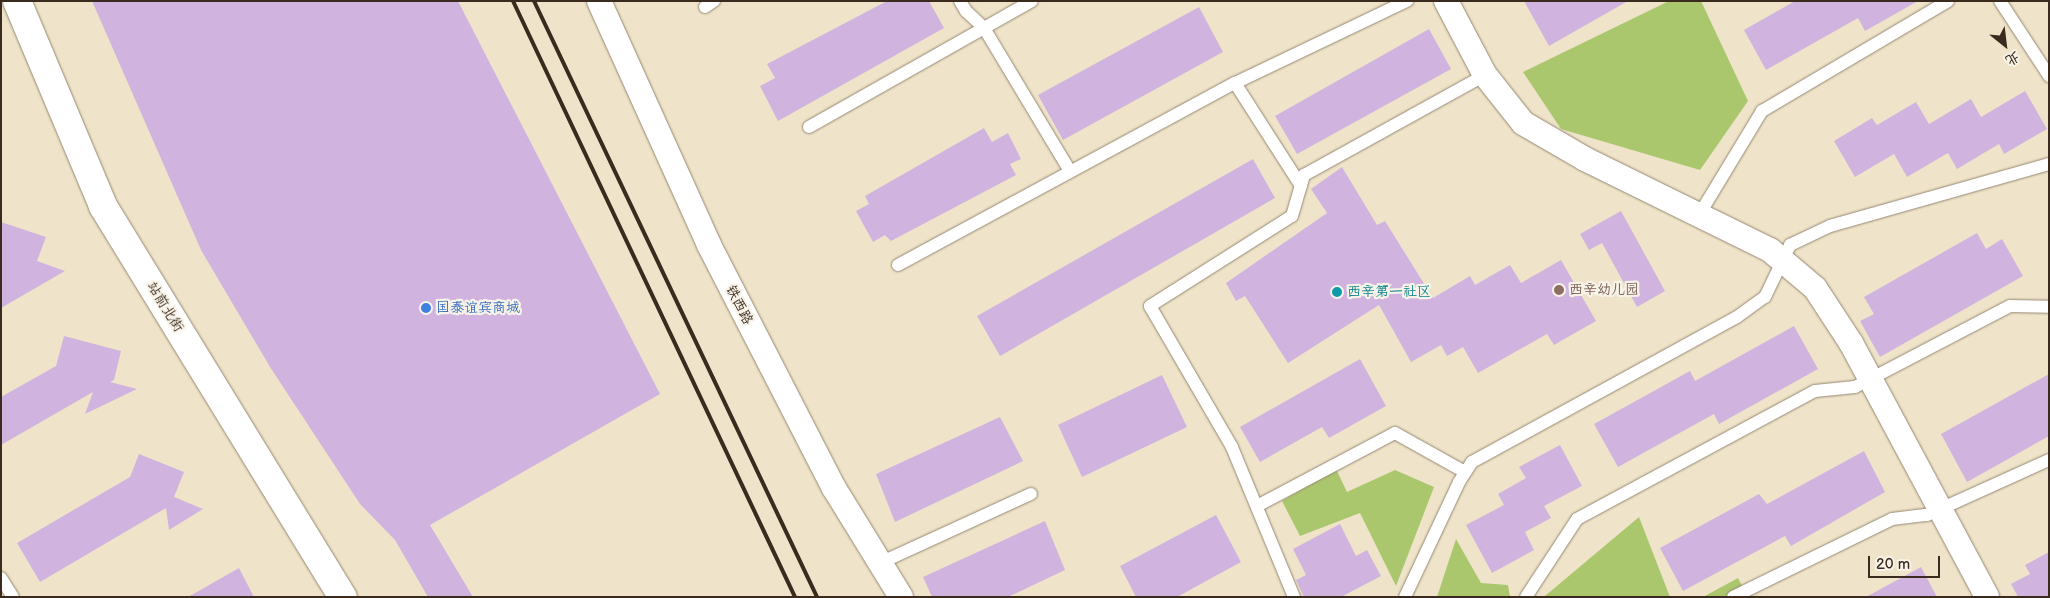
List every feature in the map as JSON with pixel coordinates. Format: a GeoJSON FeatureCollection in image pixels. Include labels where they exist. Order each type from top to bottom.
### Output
{"type":"FeatureCollection","features":[{"type":"Feature","properties":{"kind":"main road","name":"站前北街"},"geometry":{"type":"LineString","coordinates":[[17,1],[102,206],[343,597]]}},
{"type":"Feature","properties":{"kind":"street","name":"铁西路"},"geometry":{"type":"LineString","coordinates":[[599,1],[709,246],[834,488],[901,597]]}},
{"type":"Feature","properties":{"kind":"street"},"geometry":{"type":"LineString","coordinates":[[1446,1],[1485,75],[1524,123],[1585,159],[1770,250],[1814,288],[1852,343],[1987,597]]}},
{"type":"Feature","properties":{"kind":"lane"},"geometry":{"type":"LineString","coordinates":[[960,1],[966,11],[984,28],[1070,171]]}},
{"type":"Feature","properties":{"kind":"lane"},"geometry":{"type":"LineString","coordinates":[[809,127],[1032,1]]}},
{"type":"Feature","properties":{"kind":"lane"},"geometry":{"type":"LineString","coordinates":[[898,265],[1235,83],[1407,1]]}},
{"type":"Feature","properties":{"kind":"lane"},"geometry":{"type":"LineString","coordinates":[[1699,215],[1762,111],[1948,1]]}},
{"type":"Feature","properties":{"kind":"lane"},"geometry":{"type":"LineString","coordinates":[[2000,1],[2049,76]]}},
{"type":"Feature","properties":{"kind":"lane"},"geometry":{"type":"LineString","coordinates":[[1294,597],[1232,446],[1150,306],[1292,216],[1304,175],[1485,75]]}},
{"type":"Feature","properties":{"kind":"lane"},"geometry":{"type":"LineString","coordinates":[[1235,83],[1301,186]]}},
{"type":"Feature","properties":{"kind":"lane"},"geometry":{"type":"LineString","coordinates":[[1405,597],[1465,472],[1472,462],[1737,318],[1765,297],[1790,245],[1830,226],[2049,164]]}},
{"type":"Feature","properties":{"kind":"lane"},"geometry":{"type":"LineString","coordinates":[[1526,597],[1577,519],[1815,391],[1855,387],[2010,306],[2049,307]]}},
{"type":"Feature","properties":{"kind":"lane"},"geometry":{"type":"LineString","coordinates":[[1256,506],[1395,433],[1465,472]]}},
{"type":"Feature","properties":{"kind":"lane"},"geometry":{"type":"LineString","coordinates":[[1733,597],[1892,519],[1927,515],[2049,460]]}},
{"type":"Feature","properties":{"kind":"lane"},"geometry":{"type":"LineString","coordinates":[[880,563],[1031,494]]}},
{"type":"Feature","properties":{"kind":"lane"},"geometry":{"type":"LineString","coordinates":[[1,578],[13,597]]}},
{"type":"Feature","properties":{"kind":"green space"},"geometry":{"type":"Polygon","coordinates":[[[1669,1],[1701,1],[1748,101],[1700,170],[1561,129],[1523,72],[1669,1]]]}},
{"type":"Feature","properties":{"kind":"green space"},"geometry":{"type":"Polygon","coordinates":[[[1336,469],[1347,492],[1395,470],[1434,487],[1396,586],[1360,513],[1300,536],[1282,501],[1336,469]]]}},
{"type":"Feature","properties":{"kind":"green space"},"geometry":{"type":"Polygon","coordinates":[[[1639,517],[1670,597],[1545,597],[1545,596],[1639,517]]]}},
{"type":"Feature","properties":{"kind":"green space"},"geometry":{"type":"Polygon","coordinates":[[[1456,539],[1481,583],[1508,585],[1510,597],[1437,597],[1456,539]]]}},
{"type":"Feature","properties":{"kind":"green space"},"geometry":{"type":"Polygon","coordinates":[[[1738,578],[1748,597],[1703,597],[1738,578]]]}},
{"type":"Feature","properties":{"kind":"building","name":"国泰谊宾商城"},"geometry":{"type":"Polygon","coordinates":[[[92,1],[458,1],[660,394],[430,525],[473,597],[428,597],[395,540],[360,504],[270,367],[201,250],[92,1]]]}},
{"type":"Feature","properties":{"kind":"building"},"geometry":{"type":"Polygon","coordinates":[[[887,1],[929,1],[944,28],[778,121],[760,86],[775,78],[767,64],[887,1]]]}},
{"type":"Feature","properties":{"kind":"building"},"geometry":{"type":"Polygon","coordinates":[[[1524,1],[1628,1],[1549,46],[1524,1]]]}},
{"type":"Feature","properties":{"kind":"building"},"geometry":{"type":"Polygon","coordinates":[[[1795,1],[1918,1],[1865,31],[1858,18],[1766,70],[1744,30],[1795,1]]]}},
{"type":"Feature","properties":{"kind":"building"},"geometry":{"type":"Polygon","coordinates":[[[1199,7],[1223,52],[1063,140],[1038,95],[1199,7]]]}},
{"type":"Feature","properties":{"kind":"building"},"geometry":{"type":"Polygon","coordinates":[[[1429,29],[1451,69],[1297,154],[1275,116],[1429,29]]]}},
{"type":"Feature","properties":{"kind":"building"},"geometry":{"type":"Polygon","coordinates":[[[2025,91],[2047,129],[2004,154],[1999,144],[1957,169],[1948,153],[1907,177],[1894,154],[1855,177],[1834,141],[1872,118],[1877,125],[1916,102],[1929,124],[1971,99],[1981,117],[2025,91]]]}},
{"type":"Feature","properties":{"kind":"building"},"geometry":{"type":"Polygon","coordinates":[[[984,128],[992,142],[1008,133],[1021,159],[1010,164],[1016,175],[891,241],[885,235],[873,242],[856,211],[869,204],[865,196],[984,128]]]}},
{"type":"Feature","properties":{"kind":"building"},"geometry":{"type":"Polygon","coordinates":[[[1253,159],[1275,198],[1000,356],[977,316],[1253,159]]]}},
{"type":"Feature","properties":{"kind":"building"},"geometry":{"type":"Polygon","coordinates":[[[1342,167],[1377,225],[1385,221],[1433,298],[1470,276],[1475,285],[1510,265],[1521,283],[1561,260],[1596,321],[1554,345],[1547,334],[1478,373],[1463,347],[1447,356],[1441,345],[1411,362],[1379,305],[1288,363],[1245,296],[1236,301],[1226,283],[1327,213],[1311,189],[1342,167]]]}},
{"type":"Feature","properties":{"kind":"building"},"geometry":{"type":"Polygon","coordinates":[[[1621,211],[1665,291],[1637,307],[1602,243],[1589,250],[1580,234],[1621,211]]]}},
{"type":"Feature","properties":{"kind":"building"},"geometry":{"type":"Polygon","coordinates":[[[1,222],[46,237],[37,261],[65,271],[1,308],[1,222]]]}},
{"type":"Feature","properties":{"kind":"building"},"geometry":{"type":"Polygon","coordinates":[[[1977,233],[1986,249],[2002,239],[2023,276],[1880,357],[1860,321],[1874,314],[1864,297],[1977,233]]]}},
{"type":"Feature","properties":{"kind":"building"},"geometry":{"type":"Polygon","coordinates":[[[1794,326],[1818,369],[1719,424],[1714,414],[1618,467],[1594,424],[1690,371],[1695,381],[1794,326]]]}},
{"type":"Feature","properties":{"kind":"building"},"geometry":{"type":"Polygon","coordinates":[[[64,336],[121,351],[114,380],[110,382],[137,389],[85,414],[93,392],[1,445],[1,397],[56,366],[64,336]]]}},
{"type":"Feature","properties":{"kind":"building"},"geometry":{"type":"Polygon","coordinates":[[[1360,359],[1386,406],[1329,438],[1322,427],[1260,462],[1240,427],[1360,359]]]}},
{"type":"Feature","properties":{"kind":"building"},"geometry":{"type":"Polygon","coordinates":[[[2049,374],[2049,436],[1967,482],[1941,434],[2049,374]]]}},
{"type":"Feature","properties":{"kind":"building"},"geometry":{"type":"Polygon","coordinates":[[[1162,375],[1187,427],[1082,477],[1058,425],[1162,375]]]}},
{"type":"Feature","properties":{"kind":"building"},"geometry":{"type":"Polygon","coordinates":[[[1000,417],[1023,461],[895,522],[876,474],[1000,417]]]}},
{"type":"Feature","properties":{"kind":"building"},"geometry":{"type":"Polygon","coordinates":[[[1560,445],[1582,486],[1544,506],[1551,518],[1525,532],[1534,550],[1492,573],[1466,525],[1504,505],[1498,494],[1526,478],[1519,467],[1560,445]]]}},
{"type":"Feature","properties":{"kind":"building"},"geometry":{"type":"Polygon","coordinates":[[[1864,451],[1885,492],[1791,546],[1785,536],[1683,591],[1660,548],[1759,494],[1767,504],[1864,451]]]}},
{"type":"Feature","properties":{"kind":"building"},"geometry":{"type":"Polygon","coordinates":[[[139,454],[184,472],[174,497],[203,509],[169,530],[166,508],[40,582],[17,543],[130,477],[139,454]]]}},
{"type":"Feature","properties":{"kind":"building"},"geometry":{"type":"Polygon","coordinates":[[[1216,515],[1241,562],[1177,597],[1136,597],[1120,566],[1216,515]]]}},
{"type":"Feature","properties":{"kind":"building"},"geometry":{"type":"Polygon","coordinates":[[[1045,521],[1065,570],[1008,597],[932,597],[923,577],[1045,521]]]}},
{"type":"Feature","properties":{"kind":"building"},"geometry":{"type":"Polygon","coordinates":[[[1340,524],[1356,556],[1367,550],[1381,576],[1341,597],[1304,597],[1296,580],[1306,575],[1293,549],[1340,524]]]}},
{"type":"Feature","properties":{"kind":"building"},"geometry":{"type":"Polygon","coordinates":[[[2049,552],[2049,597],[2018,597],[2011,584],[2030,574],[2025,565],[2049,552]]]}},
{"type":"Feature","properties":{"kind":"building"},"geometry":{"type":"Polygon","coordinates":[[[1921,567],[1937,597],[1866,597],[1921,567]]]}},
{"type":"Feature","properties":{"kind":"building"},"geometry":{"type":"Polygon","coordinates":[[[239,568],[254,597],[188,597],[239,568]]]}},
{"type":"Feature","properties":{"kind":"railway"},"geometry":{"type":"LineString","coordinates":[[513,1],[795,597]]}},
{"type":"Feature","properties":{"kind":"railway"},"geometry":{"type":"LineString","coordinates":[[534,1],[817,597]]}},
{"type":"Feature","properties":{"kind":"place","name":"西辛幼儿园"},"geometry":{"type":"Point","coordinates":[1559,290]}},
{"type":"Feature","properties":{"kind":"place","name":"西辛第一社区"},"geometry":{"type":"Point","coordinates":[1337,292]}},
{"type":"Feature","properties":{"kind":"place","name":"国泰谊宾商城"},"geometry":{"type":"Point","coordinates":[426,308]}}]}
